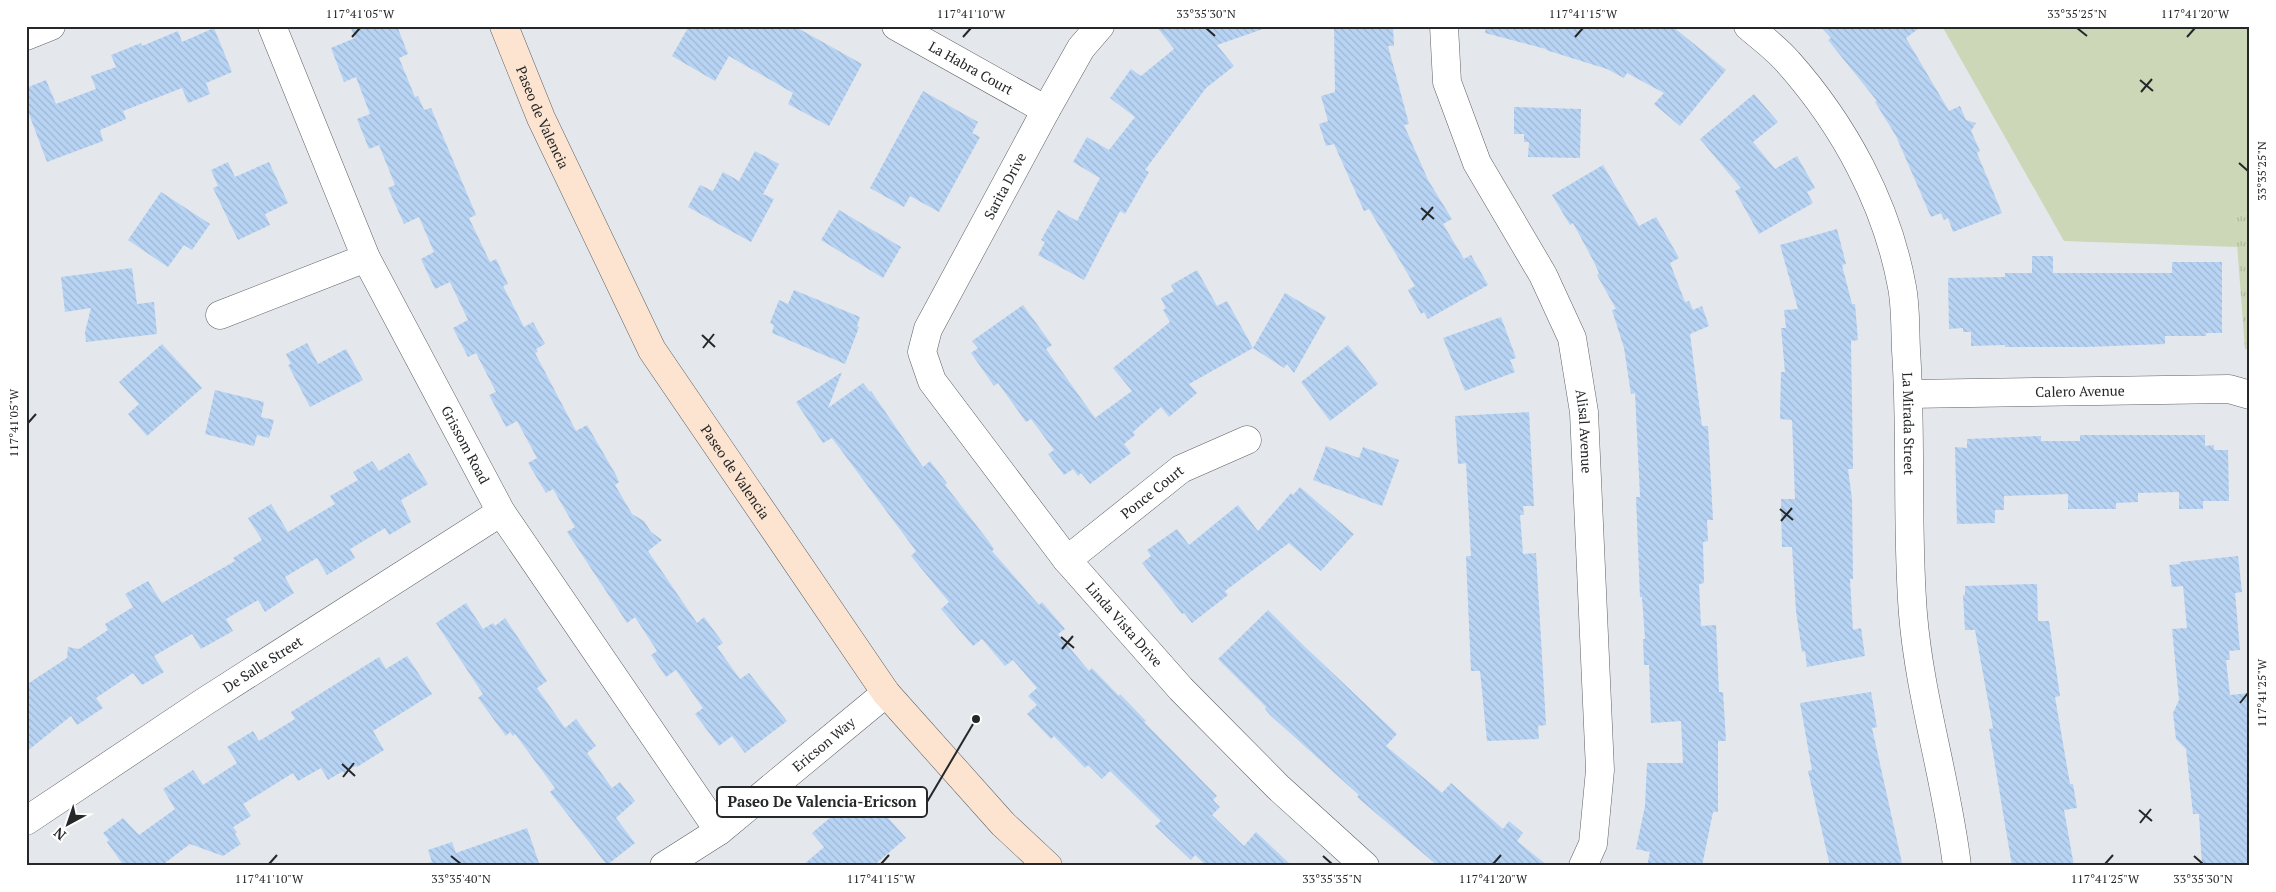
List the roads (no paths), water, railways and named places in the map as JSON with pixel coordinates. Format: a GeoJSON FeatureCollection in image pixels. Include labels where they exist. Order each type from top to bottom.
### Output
{"type":"FeatureCollection","features":[{"type":"Feature","properties":{"kind":"main road","name":"Paseo de Valencia"},"geometry":{"type":"LineString","coordinates":[[504,26],[541,118],[652,350],[886,693],[1003,824],[1048,866]]}},
{"type":"Feature","properties":{"kind":"street"},"geometry":{"type":"LineString","coordinates":[[26,36],[51,26]]}},
{"type":"Feature","properties":{"kind":"street","name":"Grissom Road"},"geometry":{"type":"LineString","coordinates":[[272,26],[366,258],[501,512],[719,831]]}},
{"type":"Feature","properties":{"kind":"street","name":"La Habra Court"},"geometry":{"type":"LineString","coordinates":[[896,26],[1046,110]]}},
{"type":"Feature","properties":{"kind":"street","name":"Sarita Drive"},"geometry":{"type":"LineString","coordinates":[[922,352],[928,329],[1046,110],[1082,48],[1100,26]]}},
{"type":"Feature","properties":{"kind":"street","name":"Alisal Avenue"},"geometry":{"type":"LineString","coordinates":[[1444,26],[1447,82],[1476,163],[1543,275],[1572,338],[1574,347],[1584,412],[1600,770],[1593,844],[1583,866]]}},
{"type":"Feature","properties":{"kind":"street","name":"La Mirada Street"},"geometry":{"type":"LineString","coordinates":[[1748,26],[1787,61],[1839,127],[1881,212],[1902,288],[1909,394],[1909,537],[1913,616],[1924,694],[1954,836],[1957,866]]}},
{"type":"Feature","properties":{"kind":"street"},"geometry":{"type":"LineString","coordinates":[[220,315],[366,258]]}},
{"type":"Feature","properties":{"kind":"street","name":"Linda Vista Drive"},"geometry":{"type":"LineString","coordinates":[[922,352],[932,381],[1067,560],[1180,689],[1278,788],[1365,866]]}},
{"type":"Feature","properties":{"kind":"street","name":"Calero Avenue"},"geometry":{"type":"LineString","coordinates":[[1909,394],[2229,389],[2250,395]]}},
{"type":"Feature","properties":{"kind":"street","name":"Ponce Court"},"geometry":{"type":"LineString","coordinates":[[1067,560],[1181,469],[1247,440]]}},
{"type":"Feature","properties":{"kind":"street","name":"De Salle Street"},"geometry":{"type":"LineString","coordinates":[[26,821],[204,702],[501,512]]}},
{"type":"Feature","properties":{"kind":"street","name":"Ericson Way"},"geometry":{"type":"LineString","coordinates":[[664,866],[719,831],[886,693]]}},
{"type":"Feature","properties":{"kind":"place","name":"Paseo De Valencia-Ericson"},"geometry":{"type":"Point","coordinates":[976,719]}}]}
